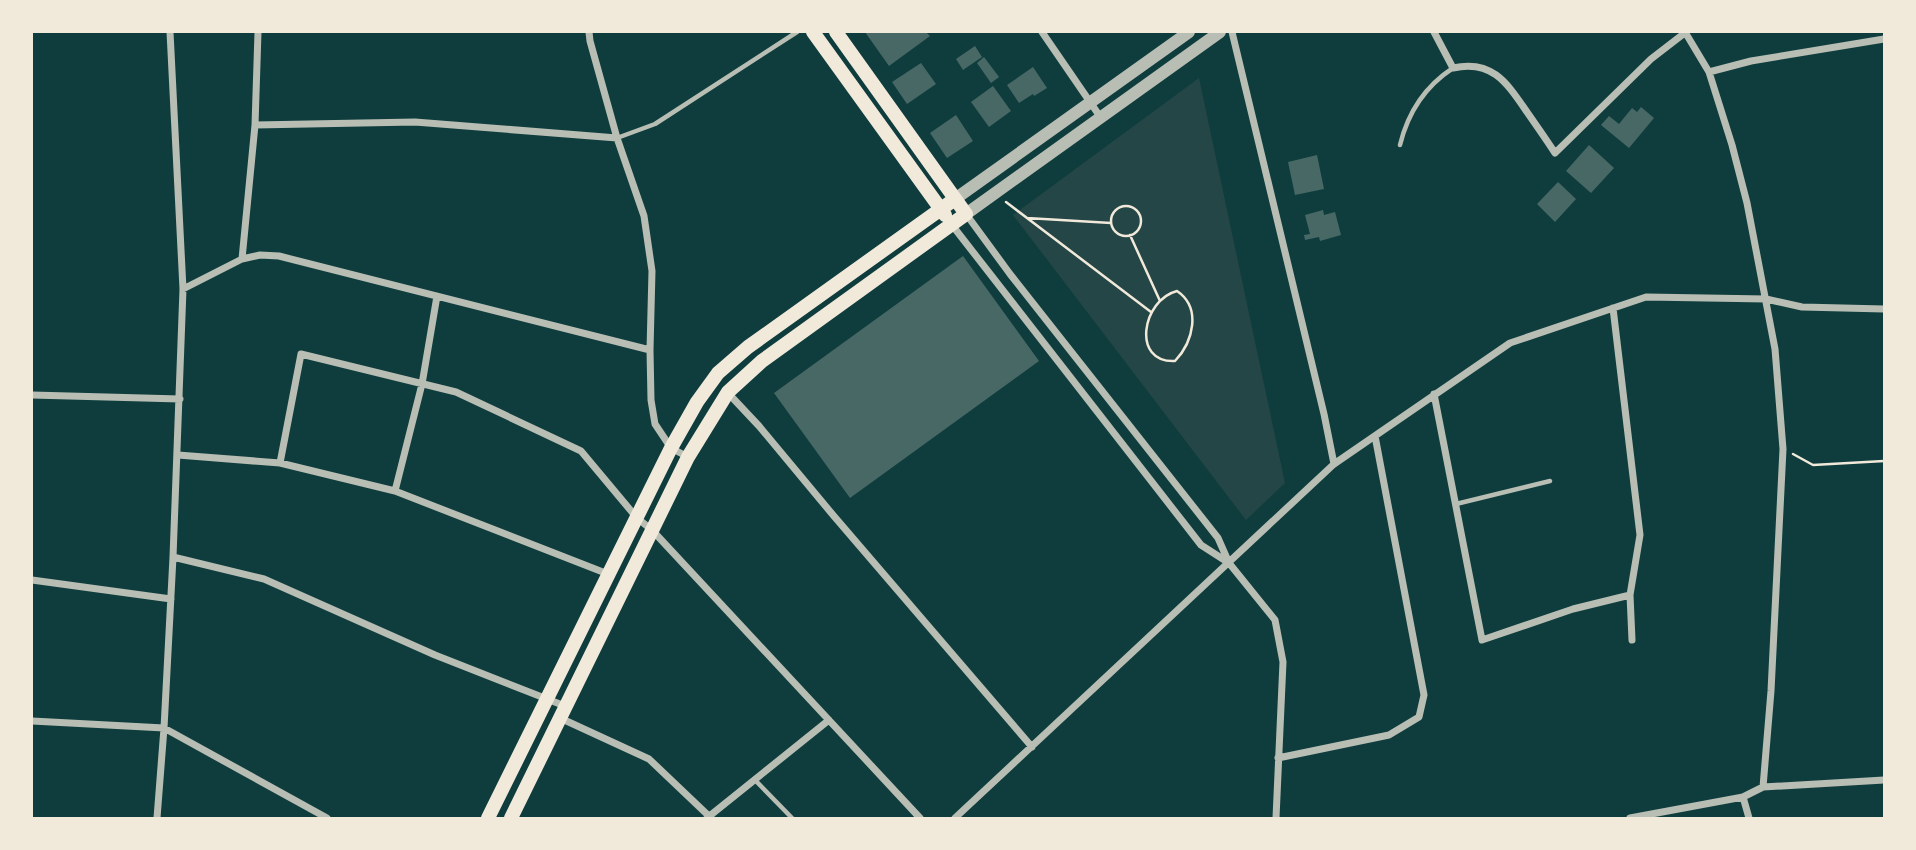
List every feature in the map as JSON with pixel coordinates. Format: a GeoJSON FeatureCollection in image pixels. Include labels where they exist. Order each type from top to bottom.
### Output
{"type":"FeatureCollection","features":[{"type":"Feature","properties":{"kind":"main road"},"geometry":{"type":"LineString","coordinates":[[813,32],[952,225]]}},
{"type":"Feature","properties":{"kind":"main road"},"geometry":{"type":"LineString","coordinates":[[511,818],[688,457],[728,393],[762,361],[966,214],[836,32]]}},
{"type":"Feature","properties":{"kind":"main road"},"geometry":{"type":"LineString","coordinates":[[488,818],[671,448],[697,402],[718,373],[748,347],[956,199]]}},
{"type":"Feature","properties":{"kind":"street"},"geometry":{"type":"LineString","coordinates":[[157,818],[171,599],[183,289],[170,32]]}},
{"type":"Feature","properties":{"kind":"street"},"geometry":{"type":"LineString","coordinates":[[242,259],[255,125],[258,32]]}},
{"type":"Feature","properties":{"kind":"street"},"geometry":{"type":"LineString","coordinates":[[589,32],[617,138],[643,216],[652,271],[650,350],[651,400],[655,424],[671,448],[688,457]]}},
{"type":"Feature","properties":{"kind":"street"},"geometry":{"type":"LineString","coordinates":[[1042,32],[1101,118]]}},
{"type":"Feature","properties":{"kind":"street"},"geometry":{"type":"LineString","coordinates":[[956,199],[1189,32]]}},
{"type":"Feature","properties":{"kind":"street"},"geometry":{"type":"LineString","coordinates":[[1220,32],[966,214],[1010,274],[1218,538],[1230,563],[1275,620],[1283,662],[1276,818]]}},
{"type":"Feature","properties":{"kind":"street"},"geometry":{"type":"LineString","coordinates":[[1232,32],[1334,464]]}},
{"type":"Feature","properties":{"kind":"street"},"geometry":{"type":"LineString","coordinates":[[1434,32],[1452,68],[1478,67],[1501,77],[1555,153],[1651,59],[1685,32],[1709,72],[1742,184],[1766,299],[1775,349],[1783,449],[1771,691],[1763,787]]}},
{"type":"Feature","properties":{"kind":"street"},"geometry":{"type":"LineString","coordinates":[[1709,72],[1751,61],[1885,39]]}},
{"type":"Feature","properties":{"kind":"street"},"geometry":{"type":"LineString","coordinates":[[255,125],[415,122],[617,138]]}},
{"type":"Feature","properties":{"kind":"street"},"geometry":{"type":"LineString","coordinates":[[952,225],[1201,545],[1230,563]]}},
{"type":"Feature","properties":{"kind":"street"},"geometry":{"type":"LineString","coordinates":[[183,289],[242,259],[260,255],[279,256],[650,350]]}},
{"type":"Feature","properties":{"kind":"street"},"geometry":{"type":"LineString","coordinates":[[395,491],[422,384],[437,296]]}},
{"type":"Feature","properties":{"kind":"street"},"geometry":{"type":"LineString","coordinates":[[955,818],[1334,464],[1510,343],[1646,297],[1766,299],[1802,307],[1885,309]]}},
{"type":"Feature","properties":{"kind":"street"},"geometry":{"type":"LineString","coordinates":[[1613,308],[1640,535],[1630,595],[1632,640]]}},
{"type":"Feature","properties":{"kind":"street"},"geometry":{"type":"LineString","coordinates":[[280,463],[301,354],[456,392],[581,451],[636,518],[652,530],[920,818]]}},
{"type":"Feature","properties":{"kind":"street"},"geometry":{"type":"LineString","coordinates":[[728,393],[760,426],[1032,747]]}},
{"type":"Feature","properties":{"kind":"street"},"geometry":{"type":"LineString","coordinates":[[1434,394],[1482,640],[1573,609],[1630,595]]}},
{"type":"Feature","properties":{"kind":"street"},"geometry":{"type":"LineString","coordinates":[[32,395],[180,400]]}},
{"type":"Feature","properties":{"kind":"street"},"geometry":{"type":"LineString","coordinates":[[1278,758],[1389,736],[1419,717],[1424,695],[1375,436]]}},
{"type":"Feature","properties":{"kind":"street"},"geometry":{"type":"LineString","coordinates":[[178,456],[280,463],[395,491],[609,574]]}},
{"type":"Feature","properties":{"kind":"street"},"geometry":{"type":"LineString","coordinates":[[173,557],[264,579],[435,655],[547,699],[563,712],[649,759],[709,818],[829,720]]}},
{"type":"Feature","properties":{"kind":"street"},"geometry":{"type":"LineString","coordinates":[[32,580],[171,599]]}},
{"type":"Feature","properties":{"kind":"street"},"geometry":{"type":"LineString","coordinates":[[32,721],[164,728],[327,818]]}},
{"type":"Feature","properties":{"kind":"street"},"geometry":{"type":"LineString","coordinates":[[1630,818],[1743,797],[1763,787],[1885,780]]}},
{"type":"Feature","properties":{"kind":"street"},"geometry":{"type":"LineString","coordinates":[[1743,797],[1749,818]]}},
{"type":"Feature","properties":{"kind":"lane"},"geometry":{"type":"LineString","coordinates":[[617,138],[655,124],[797,32]]}},
{"type":"Feature","properties":{"kind":"lane"},"geometry":{"type":"LineString","coordinates":[[1400,145],[1408,119],[1422,96],[1452,68]]}},
{"type":"Feature","properties":{"kind":"lane"},"geometry":{"type":"LineString","coordinates":[[1455,504],[1550,481]]}},
{"type":"Feature","properties":{"kind":"lane"},"geometry":{"type":"LineString","coordinates":[[754,779],[792,818]]}},
{"type":"Feature","properties":{"kind":"path"},"geometry":{"type":"LineString","coordinates":[[995,194],[1151,312]]}},
{"type":"Feature","properties":{"kind":"path"},"geometry":{"type":"LineString","coordinates":[[1126,206],[1135,209],[1140,216],[1140,226],[1130,235],[1119,234],[1111,223],[1112,216],[1118,209],[1126,206]]}},
{"type":"Feature","properties":{"kind":"path"},"geometry":{"type":"LineString","coordinates":[[1027,218],[1111,223]]}},
{"type":"Feature","properties":{"kind":"path"},"geometry":{"type":"LineString","coordinates":[[1130,235],[1160,301]]}},
{"type":"Feature","properties":{"kind":"path"},"geometry":{"type":"LineString","coordinates":[[1177,291],[1186,297],[1190,306],[1191,332],[1185,350],[1175,361],[1165,361],[1156,356],[1149,349],[1146,338],[1151,312],[1160,301],[1168,293],[1177,291]]}},
{"type":"Feature","properties":{"kind":"path"},"geometry":{"type":"LineString","coordinates":[[1783,449],[1813,465],[1885,461]]}},
{"type":"Feature","properties":{"kind":"shaded area"},"geometry":{"type":"Polygon","coordinates":[[[1199,78],[1285,483],[1246,520],[1013,215],[1199,78]]]}},
{"type":"Feature","properties":{"kind":"building"},"geometry":{"type":"Polygon","coordinates":[[[865,32],[926,32],[930,36],[889,66],[865,32]]]}},
{"type":"Feature","properties":{"kind":"building"},"geometry":{"type":"Polygon","coordinates":[[[975,46],[982,57],[963,70],[956,59],[975,46]]]}},
{"type":"Feature","properties":{"kind":"building"},"geometry":{"type":"Polygon","coordinates":[[[984,57],[999,77],[991,83],[977,63],[984,57]]]}},
{"type":"Feature","properties":{"kind":"building"},"geometry":{"type":"Polygon","coordinates":[[[921,63],[936,84],[907,104],[892,82],[921,63]]]}},
{"type":"Feature","properties":{"kind":"building"},"geometry":{"type":"Polygon","coordinates":[[[1033,67],[1047,88],[1019,103],[1007,85],[1033,67]]]}},
{"type":"Feature","properties":{"kind":"building"},"geometry":{"type":"Polygon","coordinates":[[[993,86],[1011,111],[989,127],[971,102],[993,86]]]}},
{"type":"Feature","properties":{"kind":"building"},"geometry":{"type":"Polygon","coordinates":[[[1641,107],[1654,118],[1629,148],[1601,125],[1609,116],[1619,124],[1632,108],[1637,112],[1641,107]]]}},
{"type":"Feature","properties":{"kind":"building"},"geometry":{"type":"Polygon","coordinates":[[[956,115],[973,141],[947,158],[930,133],[956,115]]]}},
{"type":"Feature","properties":{"kind":"building"},"geometry":{"type":"Polygon","coordinates":[[[1589,145],[1614,168],[1591,193],[1566,171],[1589,145]]]}},
{"type":"Feature","properties":{"kind":"building"},"geometry":{"type":"Polygon","coordinates":[[[1317,155],[1324,189],[1295,195],[1288,162],[1317,155]]]}},
{"type":"Feature","properties":{"kind":"building"},"geometry":{"type":"Polygon","coordinates":[[[1558,182],[1576,199],[1555,222],[1537,204],[1558,182]]]}},
{"type":"Feature","properties":{"kind":"building"},"geometry":{"type":"Polygon","coordinates":[[[1323,210],[1324,215],[1335,212],[1341,235],[1320,241],[1319,237],[1305,240],[1304,235],[1310,234],[1305,215],[1323,210]]]}},
{"type":"Feature","properties":{"kind":"building"},"geometry":{"type":"Polygon","coordinates":[[[963,256],[1039,361],[850,498],[774,393],[963,256]]]}}]}
